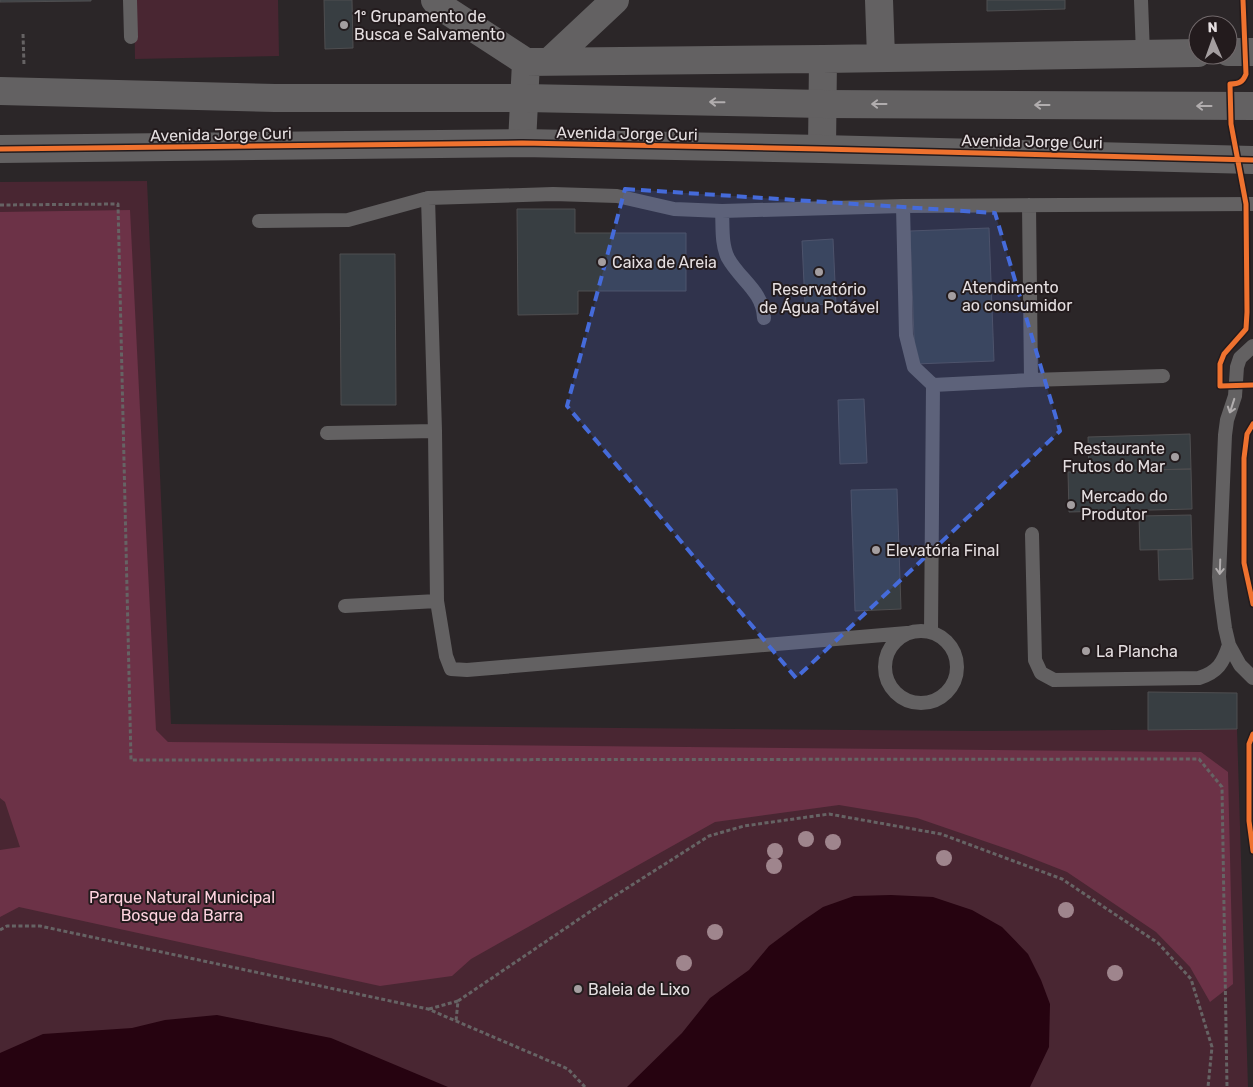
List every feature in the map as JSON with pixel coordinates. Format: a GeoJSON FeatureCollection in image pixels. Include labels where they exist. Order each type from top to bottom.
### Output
{"type":"FeatureCollection","features":[{"type":"Feature","properties":{"kind":"street"},"geometry":{"type":"LineString","coordinates":[[435,0],[440,6],[538,61],[1188,53]]}},
{"type":"Feature","properties":{"kind":"street"},"geometry":{"type":"LineString","coordinates":[[522,144],[525,98],[538,61],[614,0]]}},
{"type":"Feature","properties":{"kind":"street"},"geometry":{"type":"LineString","coordinates":[[879,0],[881,58]]}},
{"type":"Feature","properties":{"kind":"street"},"geometry":{"type":"LineString","coordinates":[[1238,52],[1253,52]]}},
{"type":"Feature","properties":{"kind":"street"},"geometry":{"type":"LineString","coordinates":[[822,149],[823,59]]}},
{"type":"Feature","properties":{"kind":"street","name":"Avenida Jorge Curi"},"geometry":{"type":"LineString","coordinates":[[12,92],[275,98],[525,98],[823,104],[1253,106]]}},
{"type":"Feature","properties":{"kind":"street","name":"Avenida Jorge Curi"},"geometry":{"type":"LineString","coordinates":[[0,149],[522,144],[822,149],[1253,160]]}},
{"type":"Feature","properties":{"kind":"lane"},"geometry":{"type":"LineString","coordinates":[[130,0],[131,37]]}},
{"type":"Feature","properties":{"kind":"lane"},"geometry":{"type":"LineString","coordinates":[[1141,0],[1143,54]]}},
{"type":"Feature","properties":{"kind":"lane"},"geometry":{"type":"LineString","coordinates":[[260,221],[348,220],[428,198],[580,194],[617,196],[674,209],[722,211],[903,206],[1253,204]]}},
{"type":"Feature","properties":{"kind":"lane"},"geometry":{"type":"LineString","coordinates":[[428,198],[436,431],[436,601],[446,656],[451,669],[467,670],[907,633],[919,630],[931,632],[942,637],[951,645],[956,656],[958,668],[956,680],[940,698],[929,702],[917,703],[906,700],[896,693],[888,683],[885,672],[885,660],[889,648],[897,639],[907,633]]}},
{"type":"Feature","properties":{"kind":"lane"},"geometry":{"type":"LineString","coordinates":[[1029,205],[1031,380]]}},
{"type":"Feature","properties":{"kind":"lane"},"geometry":{"type":"LineString","coordinates":[[903,206],[906,335],[908,348],[914,366],[933,385],[931,632]]}},
{"type":"Feature","properties":{"kind":"lane"},"geometry":{"type":"LineString","coordinates":[[722,211],[724,244],[728,258],[758,294],[764,308],[764,318]]}},
{"type":"Feature","properties":{"kind":"lane"},"geometry":{"type":"LineString","coordinates":[[1253,346],[1240,358],[1237,366],[1235,396],[1227,420],[1220,577],[1225,628],[1229,645],[1240,665],[1253,678]]}},
{"type":"Feature","properties":{"kind":"lane"},"geometry":{"type":"LineString","coordinates":[[933,385],[1163,376]]}},
{"type":"Feature","properties":{"kind":"lane"},"geometry":{"type":"LineString","coordinates":[[328,433],[436,431]]}},
{"type":"Feature","properties":{"kind":"lane"},"geometry":{"type":"LineString","coordinates":[[1032,534],[1035,660],[1042,673],[1054,680],[1200,678],[1211,674],[1220,666],[1226,656],[1229,645]]}},
{"type":"Feature","properties":{"kind":"lane"},"geometry":{"type":"LineString","coordinates":[[345,606],[436,601]]}},
{"type":"Feature","properties":{"kind":"path"},"geometry":{"type":"LineString","coordinates":[[12,92],[23,34]]}},
{"type":"Feature","properties":{"kind":"path"},"geometry":{"type":"LineString","coordinates":[[1199,759],[1222,787],[1227,1087]]}},
{"type":"Feature","properties":{"kind":"path"},"geometry":{"type":"LineString","coordinates":[[1249,812],[1251,821],[1250,831]]}},
{"type":"Feature","properties":{"kind":"path"},"geometry":{"type":"LineString","coordinates":[[428,1009],[458,1001],[591,911],[709,836],[744,826],[829,814],[940,834],[1062,879],[1158,943],[1191,979],[1212,1047],[1208,1087]]}},
{"type":"Feature","properties":{"kind":"path"},"geometry":{"type":"LineString","coordinates":[[0,930],[7,926],[40,926],[428,1009],[568,1069],[585,1087]]}},
{"type":"Feature","properties":{"kind":"path"},"geometry":{"type":"LineString","coordinates":[[456,1021],[458,1001]]}},
{"type":"Feature","properties":{"kind":"highlighted area"},"geometry":{"type":"Polygon","coordinates":[[[625,189],[995,213],[1060,431],[796,678],[567,406],[625,189]]]}},
{"type":"Feature","properties":{"kind":"green space"},"geometry":{"type":"Polygon","coordinates":[[[134,0],[278,0],[279,56],[135,59],[134,0]]]}},
{"type":"Feature","properties":{"kind":"green space","name":"Parque Natural Municipal Bosque da Barra"},"geometry":{"type":"Polygon","coordinates":[[[147,181],[171,724],[978,731],[1237,729],[1248,1087],[0,1087],[0,182],[147,181]]]}},
{"type":"Feature","properties":{"kind":"green space"},"geometry":{"type":"Polygon","coordinates":[[[130,210],[156,730],[168,742],[1201,752],[1228,772],[1233,984],[1210,1002],[1190,967],[1156,932],[1067,872],[1016,852],[917,818],[839,805],[715,822],[471,959],[452,976],[380,986],[19,907],[0,917],[0,850],[20,847],[5,802],[0,798],[0,212],[130,210]]]}},
{"type":"Feature","properties":{"kind":"shaded area"},"geometry":{"type":"Polygon","coordinates":[[[854,896],[933,897],[972,910],[1002,927],[1028,954],[1050,1004],[1049,1047],[1030,1087],[627,1087],[682,1033],[710,998],[749,970],[769,946],[801,922],[823,907],[854,896]]]}},
{"type":"Feature","properties":{"kind":"shaded area"},"geometry":{"type":"Polygon","coordinates":[[[217,1015],[331,1038],[448,1087],[0,1087],[0,1053],[43,1034],[132,1028],[165,1020],[217,1015]]]}},
{"type":"Feature","properties":{"kind":"building"},"geometry":{"type":"Polygon","coordinates":[[[0,0],[91,0],[91,1],[0,2],[0,0]]]}},
{"type":"Feature","properties":{"kind":"building"},"geometry":{"type":"Polygon","coordinates":[[[324,0],[352,0],[353,48],[325,49],[324,0]]]}},
{"type":"Feature","properties":{"kind":"building"},"geometry":{"type":"Polygon","coordinates":[[[987,0],[1065,0],[1065,9],[987,11],[987,0]]]}},
{"type":"Feature","properties":{"kind":"building","name":"Caixa de Areia"},"geometry":{"type":"Polygon","coordinates":[[[517,209],[575,209],[575,233],[686,233],[686,291],[578,291],[578,314],[518,315],[517,209]]]}},
{"type":"Feature","properties":{"kind":"building","name":"Atendimento ao consumidor"},"geometry":{"type":"Polygon","coordinates":[[[989,228],[994,361],[915,364],[910,231],[989,228]]]}},
{"type":"Feature","properties":{"kind":"building","name":"Reservatório de Água Potável"},"geometry":{"type":"Polygon","coordinates":[[[833,239],[836,304],[805,305],[802,241],[833,239]]]}},
{"type":"Feature","properties":{"kind":"building"},"geometry":{"type":"Polygon","coordinates":[[[340,254],[395,254],[396,405],[341,405],[340,254]]]}},
{"type":"Feature","properties":{"kind":"building"},"geometry":{"type":"Polygon","coordinates":[[[864,399],[867,463],[840,464],[838,400],[864,399]]]}},
{"type":"Feature","properties":{"kind":"building"},"geometry":{"type":"Polygon","coordinates":[[[1190,434],[1191,469],[1089,471],[1088,437],[1190,434]]]}},
{"type":"Feature","properties":{"kind":"building"},"geometry":{"type":"Polygon","coordinates":[[[1191,469],[1192,509],[1069,512],[1068,472],[1191,469]]]}},
{"type":"Feature","properties":{"kind":"building","name":"Elevatória Final"},"geometry":{"type":"Polygon","coordinates":[[[897,489],[901,609],[855,611],[851,490],[897,489]]]}},
{"type":"Feature","properties":{"kind":"building"},"geometry":{"type":"Polygon","coordinates":[[[1191,515],[1192,549],[1140,550],[1139,516],[1191,515]]]}},
{"type":"Feature","properties":{"kind":"building"},"geometry":{"type":"Polygon","coordinates":[[[1192,549],[1193,579],[1159,580],[1158,550],[1192,549]]]}},
{"type":"Feature","properties":{"kind":"building"},"geometry":{"type":"Polygon","coordinates":[[[1148,692],[1237,693],[1237,729],[1148,730],[1148,692]]]}},
{"type":"Feature","properties":{"kind":"cycle path"},"geometry":{"type":"LineString","coordinates":[[1243,0],[1246,74],[1240,82],[1230,84],[1231,124],[1246,204],[1246,329],[1224,354],[1220,364],[1220,386],[1253,385]]}},
{"type":"Feature","properties":{"kind":"cycle path"},"geometry":{"type":"LineString","coordinates":[[0,149],[522,143],[1253,160]]}},
{"type":"Feature","properties":{"kind":"cycle path"},"geometry":{"type":"LineString","coordinates":[[1253,424],[1247,434],[1244,458],[1244,563],[1253,604]]}},
{"type":"Feature","properties":{"kind":"cycle path"},"geometry":{"type":"LineString","coordinates":[[1253,734],[1249,744],[1249,821],[1253,851]]}},
{"type":"Feature","properties":{"kind":"place","name":"1º Grupamento de Busca e Salvamento"},"geometry":{"type":"Point","coordinates":[344,25]}},
{"type":"Feature","properties":{"kind":"place","name":"Caixa de Areia"},"geometry":{"type":"Point","coordinates":[602,262]}},
{"type":"Feature","properties":{"kind":"place","name":"Reservatório de Água Potável"},"geometry":{"type":"Point","coordinates":[819,272]}},
{"type":"Feature","properties":{"kind":"place","name":"Atendimento ao consumidor"},"geometry":{"type":"Point","coordinates":[952,296]}},
{"type":"Feature","properties":{"kind":"place","name":"Restaurante Frutos do Mar"},"geometry":{"type":"Point","coordinates":[1175,457]}},
{"type":"Feature","properties":{"kind":"place","name":"Mercado do Produtor"},"geometry":{"type":"Point","coordinates":[1071,505]}},
{"type":"Feature","properties":{"kind":"place","name":"Elevatória Final"},"geometry":{"type":"Point","coordinates":[876,550]}},
{"type":"Feature","properties":{"kind":"place","name":"La Plancha"},"geometry":{"type":"Point","coordinates":[1086,651]}},
{"type":"Feature","properties":{"kind":"place","name":"Baleia de Lixo"},"geometry":{"type":"Point","coordinates":[578,989]}}]}
